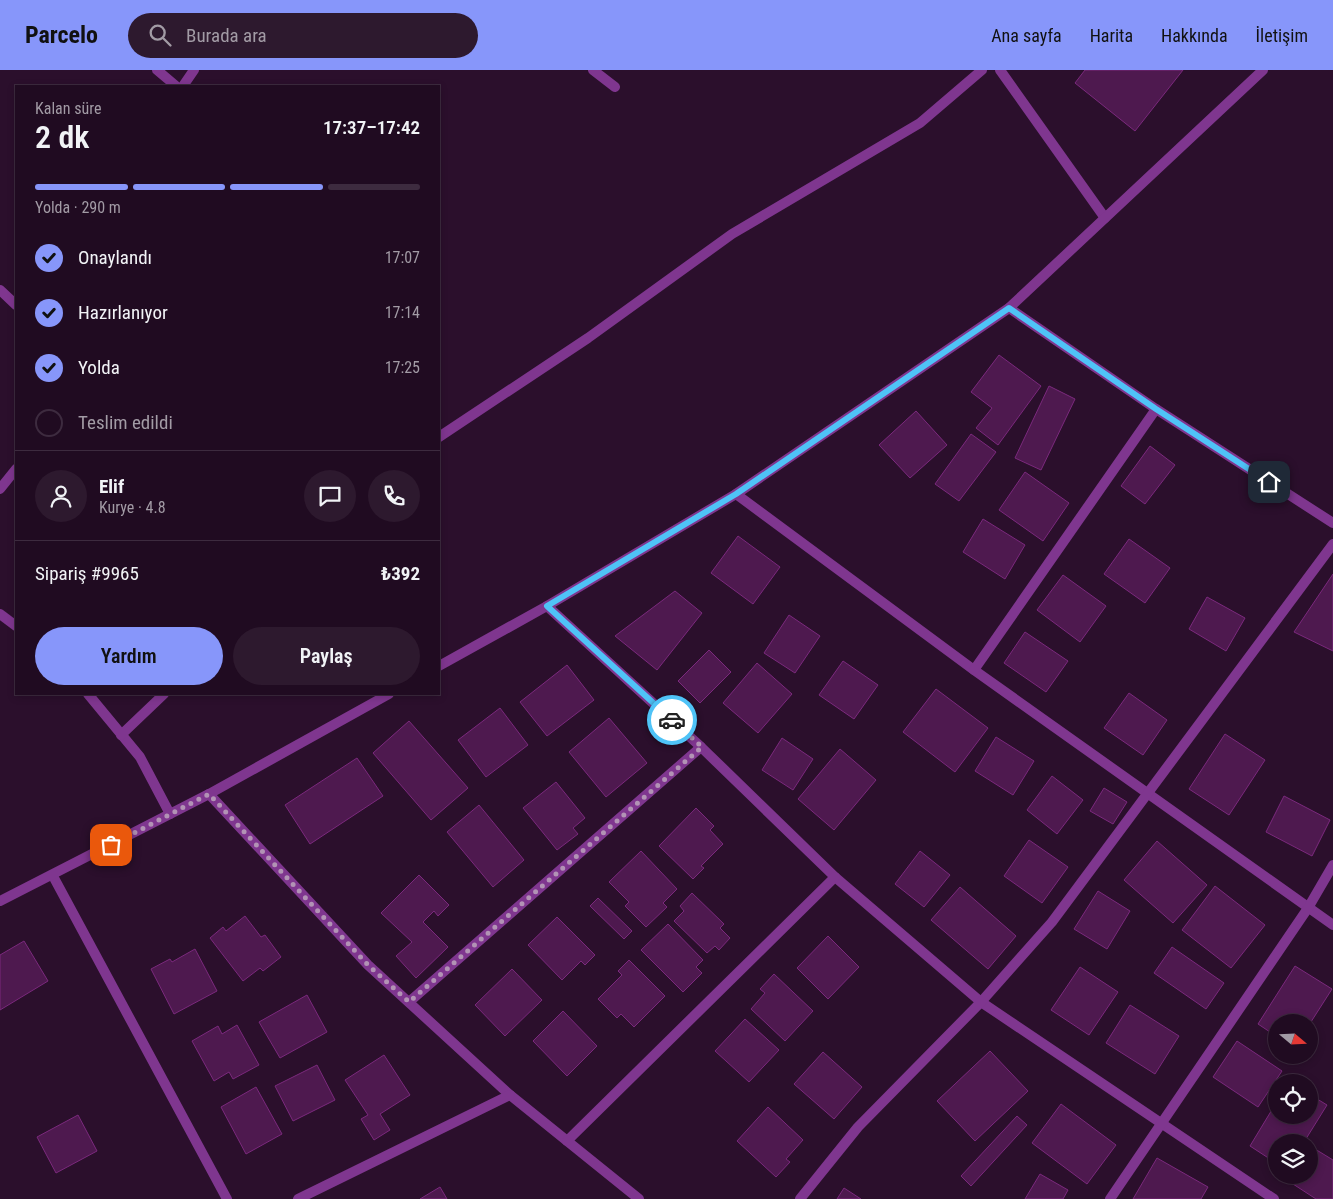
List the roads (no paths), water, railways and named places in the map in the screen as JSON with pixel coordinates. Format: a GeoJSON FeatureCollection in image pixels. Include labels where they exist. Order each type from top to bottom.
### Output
{"type":"FeatureCollection","features":[{"type":"Feature","properties":{"kind":"street"},"geometry":{"type":"LineString","coordinates":[[157,70],[175,85]]}},
{"type":"Feature","properties":{"kind":"street"},"geometry":{"type":"LineString","coordinates":[[185,85],[194,70]]}},
{"type":"Feature","properties":{"kind":"street"},"geometry":{"type":"LineString","coordinates":[[593,70],[615,87]]}},
{"type":"Feature","properties":{"kind":"street"},"geometry":{"type":"LineString","coordinates":[[440,437],[588,338],[732,234],[920,123],[982,70]]}},
{"type":"Feature","properties":{"kind":"street"},"geometry":{"type":"LineString","coordinates":[[1000,70],[1105,218]]}},
{"type":"Feature","properties":{"kind":"street"},"geometry":{"type":"LineString","coordinates":[[440,665],[547,606],[736,494],[1009,308],[1263,70]]}},
{"type":"Feature","properties":{"kind":"street"},"geometry":{"type":"LineString","coordinates":[[0,290],[15,304]]}},
{"type":"Feature","properties":{"kind":"street"},"geometry":{"type":"LineString","coordinates":[[1009,308],[1156,409],[1333,523]]}},
{"type":"Feature","properties":{"kind":"street"},"geometry":{"type":"LineString","coordinates":[[974,670],[1156,409]]}},
{"type":"Feature","properties":{"kind":"street"},"geometry":{"type":"LineString","coordinates":[[0,488],[15,470]]}},
{"type":"Feature","properties":{"kind":"street"},"geometry":{"type":"LineString","coordinates":[[736,494],[974,670],[1333,925]]}},
{"type":"Feature","properties":{"kind":"street"},"geometry":{"type":"LineString","coordinates":[[800,1199],[858,1127],[981,1002],[1052,922],[1333,544]]}},
{"type":"Feature","properties":{"kind":"street"},"geometry":{"type":"LineString","coordinates":[[547,606],[702,747],[835,877],[981,1002],[1274,1199]]}},
{"type":"Feature","properties":{"kind":"street"},"geometry":{"type":"LineString","coordinates":[[0,614],[15,625]]}},
{"type":"Feature","properties":{"kind":"street"},"geometry":{"type":"LineString","coordinates":[[89,695],[140,757],[170,814]]}},
{"type":"Feature","properties":{"kind":"street"},"geometry":{"type":"LineString","coordinates":[[121,735],[163,695]]}},
{"type":"Feature","properties":{"kind":"street"},"geometry":{"type":"LineString","coordinates":[[0,901],[53,876],[209,794],[387,695]]}},
{"type":"Feature","properties":{"kind":"street"},"geometry":{"type":"LineString","coordinates":[[409,1002],[702,747]]}},
{"type":"Feature","properties":{"kind":"street"},"geometry":{"type":"LineString","coordinates":[[209,794],[368,965],[510,1095],[639,1199]]}},
{"type":"Feature","properties":{"kind":"street"},"geometry":{"type":"LineString","coordinates":[[1110,1199],[1308,908],[1333,865]]}},
{"type":"Feature","properties":{"kind":"street"},"geometry":{"type":"LineString","coordinates":[[53,876],[227,1199]]}},
{"type":"Feature","properties":{"kind":"street"},"geometry":{"type":"LineString","coordinates":[[567,1141],[835,877]]}},
{"type":"Feature","properties":{"kind":"street"},"geometry":{"type":"LineString","coordinates":[[298,1199],[510,1095]]}}]}
